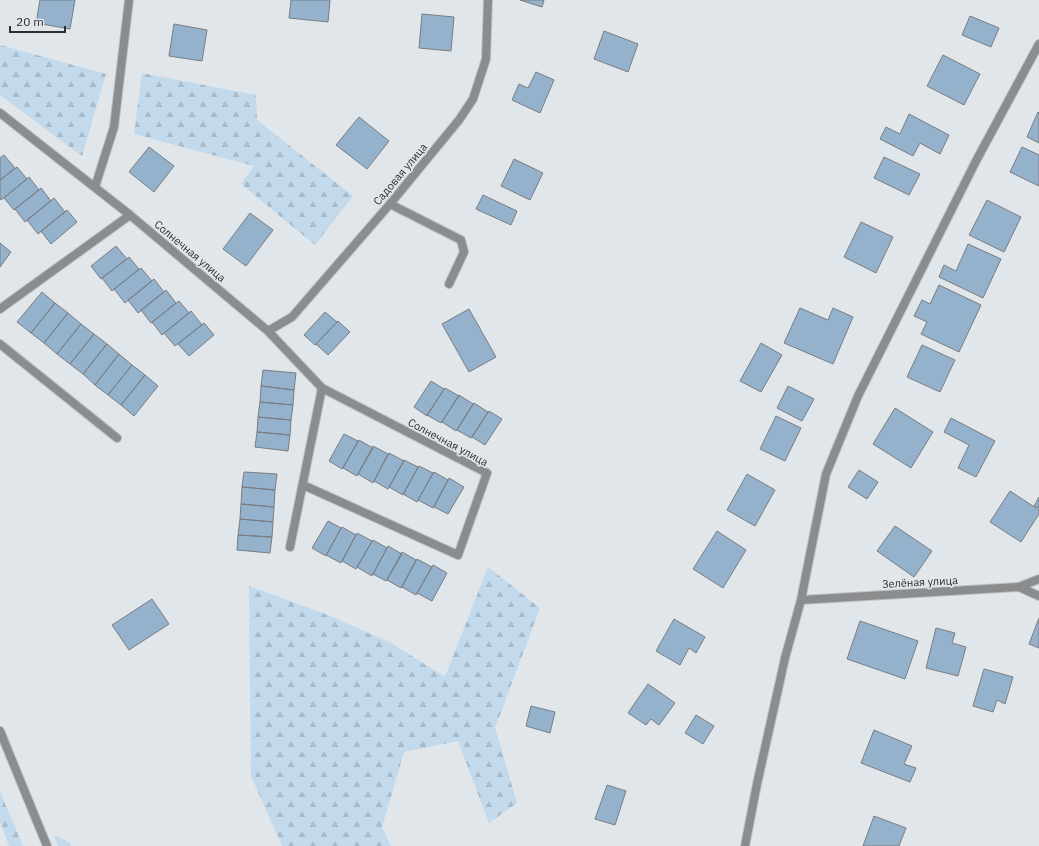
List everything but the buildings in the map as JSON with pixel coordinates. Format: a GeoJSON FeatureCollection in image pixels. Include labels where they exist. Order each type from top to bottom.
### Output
{"type":"FeatureCollection","features":[{"type":"Feature","properties":{"kind":"street"},"geometry":{"type":"LineString","coordinates":[[95,187],[114,127],[129,0]]}},
{"type":"Feature","properties":{"kind":"street","name":"Садовая улица"},"geometry":{"type":"LineString","coordinates":[[268,331],[292,317],[390,204],[459,120],[473,99],[486,59],[488,0]]}},
{"type":"Feature","properties":{"kind":"street"},"geometry":{"type":"LineString","coordinates":[[745,846],[757,784],[801,600],[826,474],[858,396],[976,161],[1039,44]]}},
{"type":"Feature","properties":{"kind":"street","name":"Солнечная улица"},"geometry":{"type":"LineString","coordinates":[[0,113],[130,215],[268,331],[322,388],[487,473],[458,555],[303,485]]}},
{"type":"Feature","properties":{"kind":"street"},"geometry":{"type":"LineString","coordinates":[[390,204],[461,240],[464,252],[449,284]]}},
{"type":"Feature","properties":{"kind":"street"},"geometry":{"type":"LineString","coordinates":[[0,309],[130,215]]}},
{"type":"Feature","properties":{"kind":"street"},"geometry":{"type":"LineString","coordinates":[[0,344],[117,438]]}},
{"type":"Feature","properties":{"kind":"street"},"geometry":{"type":"LineString","coordinates":[[290,547],[322,388]]}},
{"type":"Feature","properties":{"kind":"street","name":"Зелёная улица"},"geometry":{"type":"LineString","coordinates":[[801,600],[1019,587],[1039,579]]}},
{"type":"Feature","properties":{"kind":"street"},"geometry":{"type":"LineString","coordinates":[[1019,587],[1039,596]]}},
{"type":"Feature","properties":{"kind":"street"},"geometry":{"type":"LineString","coordinates":[[0,731],[47,846]]}},
{"type":"Feature","properties":{"kind":"green space"},"geometry":{"type":"Polygon","coordinates":[[[0,45],[106,74],[82,156],[0,95],[0,45]]]}},
{"type":"Feature","properties":{"kind":"green space"},"geometry":{"type":"Polygon","coordinates":[[[142,73],[256,95],[257,120],[353,196],[315,245],[241,184],[254,166],[134,134],[142,73]]]}},
{"type":"Feature","properties":{"kind":"green space"},"geometry":{"type":"Polygon","coordinates":[[[488,567],[540,608],[495,728],[517,803],[489,823],[458,741],[404,752],[382,827],[391,846],[282,846],[251,776],[249,586],[328,615],[391,643],[445,677],[488,567]]]}},
{"type":"Feature","properties":{"kind":"green space"},"geometry":{"type":"Polygon","coordinates":[[[0,792],[23,846],[9,846],[0,822],[0,792]]]}},
{"type":"Feature","properties":{"kind":"green space"},"geometry":{"type":"Polygon","coordinates":[[[54,835],[70,843],[71,846],[58,846],[54,835]]]}}]}
